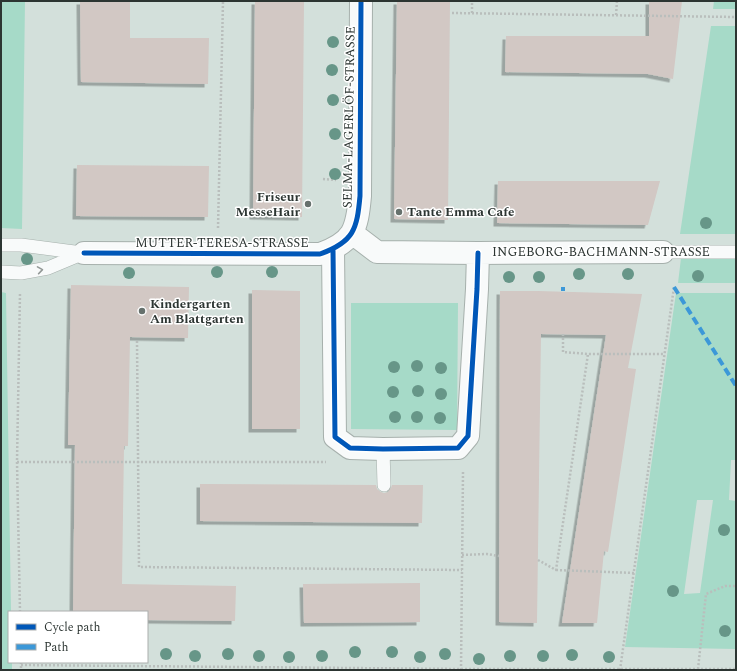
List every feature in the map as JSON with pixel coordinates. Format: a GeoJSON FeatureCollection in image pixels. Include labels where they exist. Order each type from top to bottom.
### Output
{"type":"FeatureCollection","features":[{"type":"Feature","properties":{"kind":"street","name":"SELMA-LAGERLÖF-STRASSE"},"geometry":{"type":"LineString","coordinates":[[352,233],[358,216],[360,196],[361,1]]}},
{"type":"Feature","properties":{"kind":"street","name":"MUTTER-TERESA-STRASSE"},"geometry":{"type":"LineString","coordinates":[[84,254],[320,254],[333,249],[344,242],[352,233]]}},
{"type":"Feature","properties":{"kind":"street","name":"INGEBORG-BACHMANN-STRASSE"},"geometry":{"type":"LineString","coordinates":[[352,233],[377,252],[664,252]]}},
{"type":"Feature","properties":{"kind":"street"},"geometry":{"type":"LineString","coordinates":[[333,249],[335,437],[350,448],[383,449],[458,448],[468,436],[477,296],[478,252]]}},
{"type":"Feature","properties":{"kind":"lane","name":"MUTTER-TERESA-STRASSE"},"geometry":{"type":"LineString","coordinates":[[1,245],[21,245],[84,254]]}},
{"type":"Feature","properties":{"kind":"lane","name":"INGEBORG-BACHMANN-STRASSE"},"geometry":{"type":"LineString","coordinates":[[664,252],[736,252]]}},
{"type":"Feature","properties":{"kind":"lane","name":"MUTTER-TERESA-STRASSE"},"geometry":{"type":"LineString","coordinates":[[1,272],[21,273],[48,268],[84,254]]}},
{"type":"Feature","properties":{"kind":"lane"},"geometry":{"type":"LineString","coordinates":[[383,449],[384,485]]}},
{"type":"Feature","properties":{"kind":"path"},"geometry":{"type":"LineString","coordinates":[[218,235],[223,1]]}},
{"type":"Feature","properties":{"kind":"path"},"geometry":{"type":"LineString","coordinates":[[472,1],[472,13]]}},
{"type":"Feature","properties":{"kind":"path"},"geometry":{"type":"LineString","coordinates":[[616,15],[617,1]]}},
{"type":"Feature","properties":{"kind":"path"},"geometry":{"type":"LineString","coordinates":[[452,13],[736,17]]}},
{"type":"Feature","properties":{"kind":"path"},"geometry":{"type":"LineString","coordinates":[[20,611],[18,462],[21,273]]}},
{"type":"Feature","properties":{"kind":"path"},"geometry":{"type":"LineString","coordinates":[[620,670],[674,287]]}},
{"type":"Feature","properties":{"kind":"path"},"geometry":{"type":"LineString","coordinates":[[563,334],[563,352],[588,354],[665,354]]}},
{"type":"Feature","properties":{"kind":"path"},"geometry":{"type":"LineString","coordinates":[[137,341],[139,567],[462,570]]}},
{"type":"Feature","properties":{"kind":"path"},"geometry":{"type":"LineString","coordinates":[[556,570],[588,354]]}},
{"type":"Feature","properties":{"kind":"path"},"geometry":{"type":"LineString","coordinates":[[18,462],[330,462]]}},
{"type":"Feature","properties":{"kind":"path"},"geometry":{"type":"LineString","coordinates":[[461,670],[463,470]]}},
{"type":"Feature","properties":{"kind":"path"},"geometry":{"type":"LineString","coordinates":[[462,555],[487,554],[499,556]]}},
{"type":"Feature","properties":{"kind":"path"},"geometry":{"type":"LineString","coordinates":[[538,560],[556,570],[634,573]]}},
{"type":"Feature","properties":{"kind":"path"},"geometry":{"type":"LineString","coordinates":[[698,669],[706,594],[725,586],[736,586]]}},
{"type":"Feature","properties":{"kind":"path"},"geometry":{"type":"LineString","coordinates":[[21,670],[21,663],[461,670],[736,669]]}},
{"type":"Feature","properties":{"kind":"green space"},"geometry":{"type":"Polygon","coordinates":[[[1,1],[25,1],[22,229],[1,228],[1,1]]]}},
{"type":"Feature","properties":{"kind":"green space"},"geometry":{"type":"Polygon","coordinates":[[[714,1],[736,1],[736,9],[713,9],[714,1]]]}},
{"type":"Feature","properties":{"kind":"green space"},"geometry":{"type":"Polygon","coordinates":[[[711,26],[736,26],[736,234],[680,234],[711,26]]]}},
{"type":"Feature","properties":{"kind":"green space"},"geometry":{"type":"Polygon","coordinates":[[[681,258],[736,259],[736,283],[678,283],[681,258]]]}},
{"type":"Feature","properties":{"kind":"green space"},"geometry":{"type":"Polygon","coordinates":[[[1,292],[6,293],[11,611],[8,611],[8,663],[12,663],[12,670],[1,670],[1,292]]]}},
{"type":"Feature","properties":{"kind":"green space"},"geometry":{"type":"Polygon","coordinates":[[[676,293],[736,293],[736,460],[731,460],[729,500],[736,501],[736,649],[625,647],[676,293]],[[697,500],[684,594],[700,593],[713,500],[697,500]]]}},
{"type":"Feature","properties":{"kind":"green space"},"geometry":{"type":"Polygon","coordinates":[[[351,303],[458,303],[457,430],[351,429],[351,303]]]}},
{"type":"Feature","properties":{"kind":"building"},"geometry":{"type":"Polygon","coordinates":[[[80,1],[130,1],[130,38],[209,38],[208,84],[81,82],[80,1]]]}},
{"type":"Feature","properties":{"kind":"building"},"geometry":{"type":"Polygon","coordinates":[[[255,1],[304,1],[302,217],[253,216],[255,1]]]}},
{"type":"Feature","properties":{"kind":"building"},"geometry":{"type":"Polygon","coordinates":[[[397,1],[450,1],[448,220],[394,219],[397,1]]]}},
{"type":"Feature","properties":{"kind":"building"},"geometry":{"type":"Polygon","coordinates":[[[649,1],[682,1],[673,79],[648,74],[505,72],[506,36],[649,36],[649,1]]]}},
{"type":"Feature","properties":{"kind":"building"},"geometry":{"type":"Polygon","coordinates":[[[77,165],[209,166],[208,217],[76,216],[77,165]]]}},
{"type":"Feature","properties":{"kind":"building"},"geometry":{"type":"Polygon","coordinates":[[[498,181],[660,181],[648,225],[497,223],[498,181]]]}},
{"type":"Feature","properties":{"kind":"building"},"geometry":{"type":"Polygon","coordinates":[[[71,285],[189,287],[188,338],[130,337],[128,446],[124,446],[122,584],[236,586],[235,621],[148,620],[148,611],[73,611],[75,445],[68,445],[71,285]]]}},
{"type":"Feature","properties":{"kind":"building"},"geometry":{"type":"Polygon","coordinates":[[[252,290],[300,291],[300,429],[252,429],[252,290]]]}},
{"type":"Feature","properties":{"kind":"building"},"geometry":{"type":"Polygon","coordinates":[[[500,291],[642,294],[628,368],[636,369],[608,552],[604,551],[597,623],[562,623],[606,335],[541,334],[537,623],[499,622],[500,291]]]}},
{"type":"Feature","properties":{"kind":"building"},"geometry":{"type":"Polygon","coordinates":[[[200,484],[376,485],[377,489],[384,493],[388,492],[392,485],[423,485],[422,523],[200,521],[200,484]]]}},
{"type":"Feature","properties":{"kind":"building"},"geometry":{"type":"Polygon","coordinates":[[[420,583],[420,622],[304,623],[303,584],[420,583]]]}},
{"type":"Feature","properties":{"kind":"marked path"},"geometry":{"type":"LineString","coordinates":[[674,287],[736,386]]}},
{"type":"Feature","properties":{"kind":"cycle path"},"geometry":{"type":"LineString","coordinates":[[84,253],[320,254],[340,245],[347,239],[355,226],[360,196],[361,1]]}},
{"type":"Feature","properties":{"kind":"cycle path"},"geometry":{"type":"LineString","coordinates":[[333,249],[335,437],[350,448],[383,449],[458,448],[468,436],[478,253]]}},
{"type":"Feature","properties":{"kind":"place","name":"Friseur MesseHair"},"geometry":{"type":"Point","coordinates":[308,204]}},
{"type":"Feature","properties":{"kind":"place","name":"Tante Emma Cafe"},"geometry":{"type":"Point","coordinates":[399,212]}},
{"type":"Feature","properties":{"kind":"place","name":"Kindergarten Am Blattgarten"},"geometry":{"type":"Point","coordinates":[142,311]}}]}
